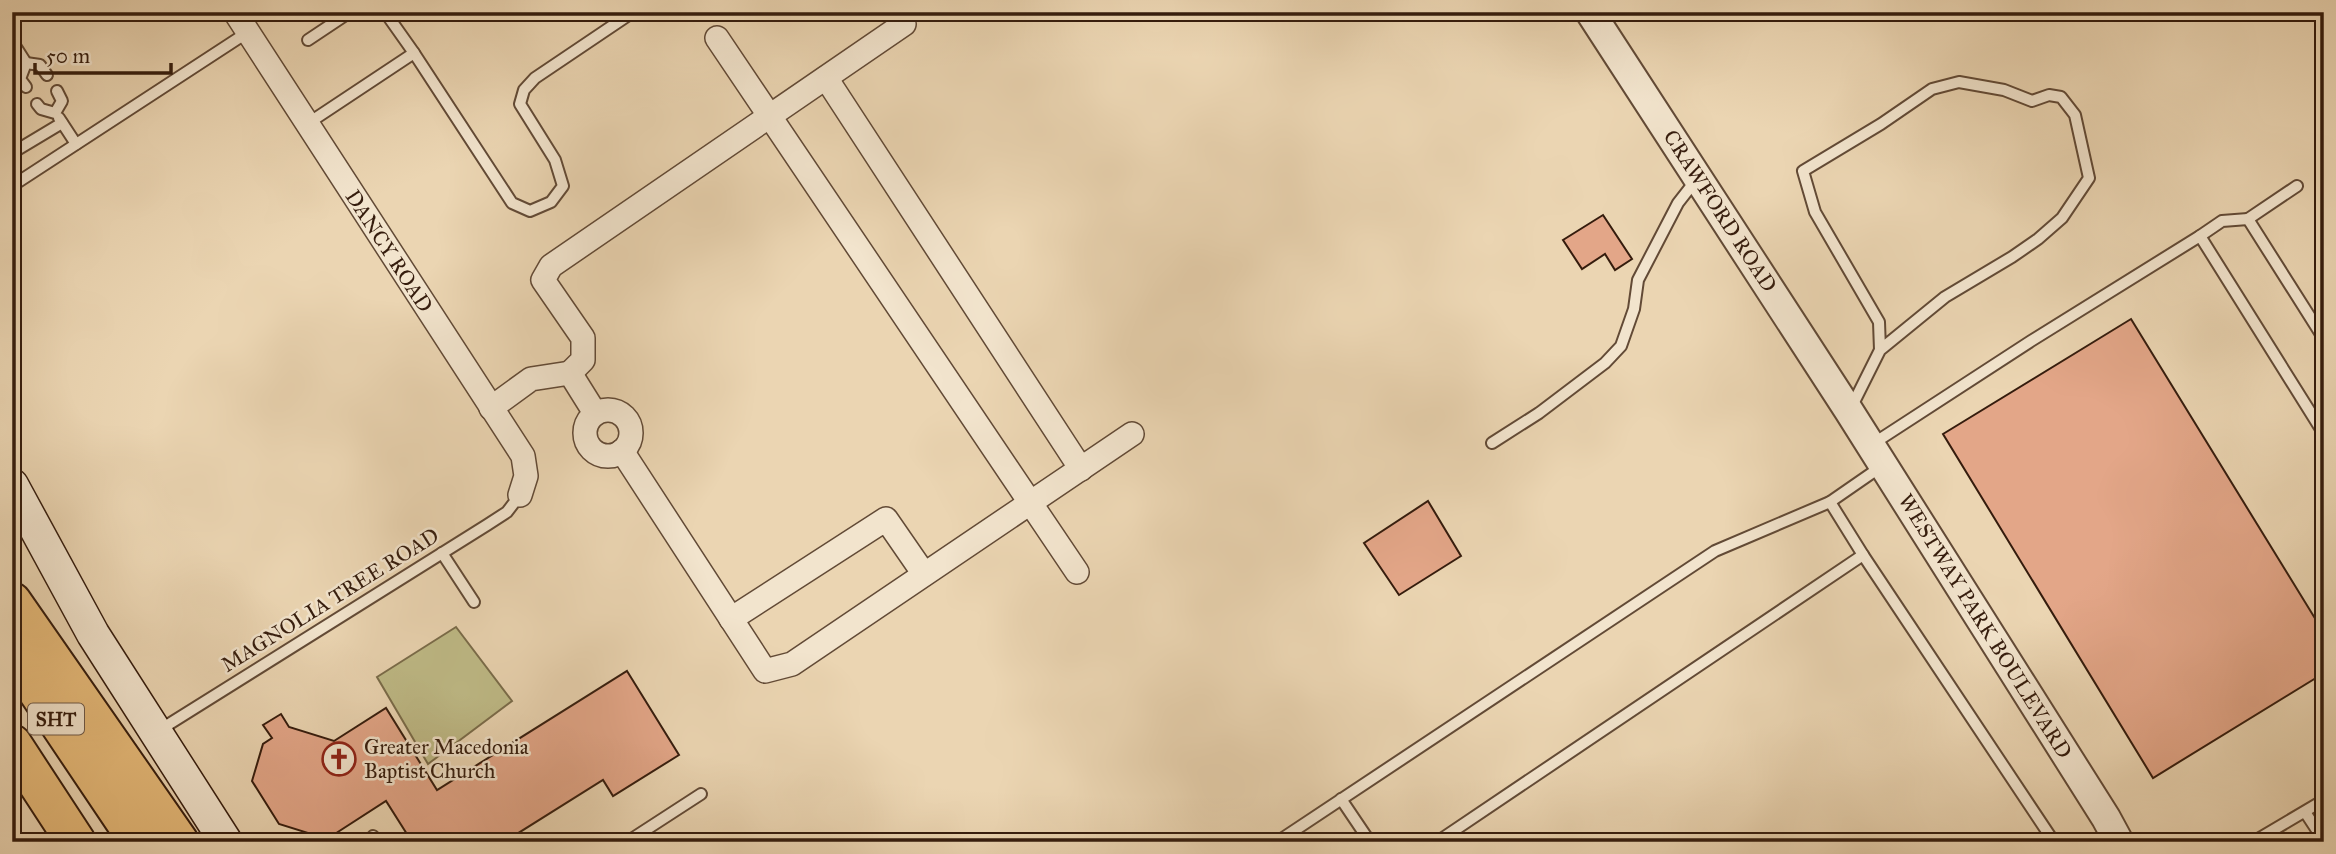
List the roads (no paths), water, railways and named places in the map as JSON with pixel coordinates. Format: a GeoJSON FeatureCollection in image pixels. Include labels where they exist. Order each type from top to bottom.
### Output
{"type":"FeatureCollection","features":[{"type":"Feature","properties":{"kind":"highway"},"geometry":{"type":"LineString","coordinates":[[12,603],[179,842]]}},
{"type":"Feature","properties":{"kind":"highway","name":"SHT"},"geometry":{"type":"LineString","coordinates":[[12,653],[139,842]]}},
{"type":"Feature","properties":{"kind":"highway","name":"SHT"},"geometry":{"type":"LineString","coordinates":[[12,744],[76,842]]}},
{"type":"Feature","properties":{"kind":"main road"},"geometry":{"type":"LineString","coordinates":[[12,485],[93,634],[226,842]]}},
{"type":"Feature","properties":{"kind":"street","name":"DANCY ROAD"},"geometry":{"type":"LineString","coordinates":[[235,12],[523,456],[526,476],[520,495]]}},
{"type":"Feature","properties":{"kind":"street","name":"CRAWFORD ROAD"},"geometry":{"type":"LineString","coordinates":[[1590,12],[1849,411]]}},
{"type":"Feature","properties":{"kind":"street"},"geometry":{"type":"LineString","coordinates":[[491,408],[531,379],[570,373],[583,360],[583,338],[543,280],[551,266],[826,78],[900,18]]}},
{"type":"Feature","properties":{"kind":"street"},"geometry":{"type":"LineString","coordinates":[[718,38],[1077,572]]}},
{"type":"Feature","properties":{"kind":"street"},"geometry":{"type":"LineString","coordinates":[[826,78],[1081,469]]}},
{"type":"Feature","properties":{"kind":"street"},"geometry":{"type":"LineString","coordinates":[[570,373],[595,413]]}},
{"type":"Feature","properties":{"kind":"street"},"geometry":{"type":"LineString","coordinates":[[610,409],[624,416],[631,430],[628,445],[622,451],[608,456],[588,447],[584,432],[589,418],[595,413],[610,409]]}},
{"type":"Feature","properties":{"kind":"street","name":"WESTWAY PARK BOULEVARD"},"geometry":{"type":"LineString","coordinates":[[1849,411],[2119,842]]}},
{"type":"Feature","properties":{"kind":"street"},"geometry":{"type":"LineString","coordinates":[[622,451],[765,671],[792,664],[1132,434]]}},
{"type":"Feature","properties":{"kind":"street"},"geometry":{"type":"LineString","coordinates":[[731,619],[886,519],[924,575]]}},
{"type":"Feature","properties":{"kind":"lane"},"geometry":{"type":"LineString","coordinates":[[308,40],[350,12]]}},
{"type":"Feature","properties":{"kind":"lane"},"geometry":{"type":"LineString","coordinates":[[385,12],[512,203],[530,211],[551,202],[563,186],[555,160],[520,104],[524,90],[535,78],[633,12]]}},
{"type":"Feature","properties":{"kind":"lane"},"geometry":{"type":"LineString","coordinates":[[12,186],[248,32]]}},
{"type":"Feature","properties":{"kind":"lane"},"geometry":{"type":"LineString","coordinates":[[12,41],[26,64]]}},
{"type":"Feature","properties":{"kind":"lane"},"geometry":{"type":"LineString","coordinates":[[307,124],[414,53]]}},
{"type":"Feature","properties":{"kind":"lane"},"geometry":{"type":"LineString","coordinates":[[26,64],[40,65],[47,75]]}},
{"type":"Feature","properties":{"kind":"lane"},"geometry":{"type":"LineString","coordinates":[[12,89],[24,85],[20,79],[26,64]]}},
{"type":"Feature","properties":{"kind":"lane"},"geometry":{"type":"LineString","coordinates":[[1849,411],[1880,350],[1945,297],[2012,257],[2062,218],[2089,178],[2075,115],[2061,97],[2049,95],[2032,101],[2004,90],[1959,82],[1932,89],[1881,124],[1802,171],[1815,212],[1879,322],[1880,350]]}},
{"type":"Feature","properties":{"kind":"lane"},"geometry":{"type":"LineString","coordinates":[[55,113],[62,101],[57,91]]}},
{"type":"Feature","properties":{"kind":"lane"},"geometry":{"type":"LineString","coordinates":[[37,104],[41,109],[55,113],[76,144]]}},
{"type":"Feature","properties":{"kind":"lane"},"geometry":{"type":"LineString","coordinates":[[12,153],[62,123]]}},
{"type":"Feature","properties":{"kind":"lane"},"geometry":{"type":"LineString","coordinates":[[1492,443],[1539,413],[1605,363],[1621,346],[1634,309],[1638,280],[1678,203],[1698,178]]}},
{"type":"Feature","properties":{"kind":"lane"},"geometry":{"type":"LineString","coordinates":[[1277,842],[1715,551],[1830,502],[1877,455],[2031,341],[2222,221],[2248,219],[2297,186]]}},
{"type":"Feature","properties":{"kind":"lane"},"geometry":{"type":"LineString","coordinates":[[2248,219],[2324,339]]}},
{"type":"Feature","properties":{"kind":"lane"},"geometry":{"type":"LineString","coordinates":[[2200,236],[2320,421],[2324,434]]}},
{"type":"Feature","properties":{"kind":"lane","name":"MAGNOLIA TREE ROAD"},"geometry":{"type":"LineString","coordinates":[[155,733],[507,512],[520,495]]}},
{"type":"Feature","properties":{"kind":"lane"},"geometry":{"type":"LineString","coordinates":[[1830,502],[2054,842]]}},
{"type":"Feature","properties":{"kind":"lane"},"geometry":{"type":"LineString","coordinates":[[442,553],[474,602]]}},
{"type":"Feature","properties":{"kind":"lane"},"geometry":{"type":"LineString","coordinates":[[1437,842],[1863,555]]}},
{"type":"Feature","properties":{"kind":"lane"},"geometry":{"type":"LineString","coordinates":[[627,842],[701,794]]}},
{"type":"Feature","properties":{"kind":"lane"},"geometry":{"type":"LineString","coordinates":[[1341,799],[1370,842]]}},
{"type":"Feature","properties":{"kind":"lane"},"geometry":{"type":"LineString","coordinates":[[2253,842],[2324,800]]}},
{"type":"Feature","properties":{"kind":"lane"},"geometry":{"type":"LineString","coordinates":[[2305,812],[2324,841]]}},
{"type":"Feature","properties":{"kind":"place","name":"Greater Macedonia Baptist Church"},"geometry":{"type":"Point","coordinates":[339,759]}}]}
